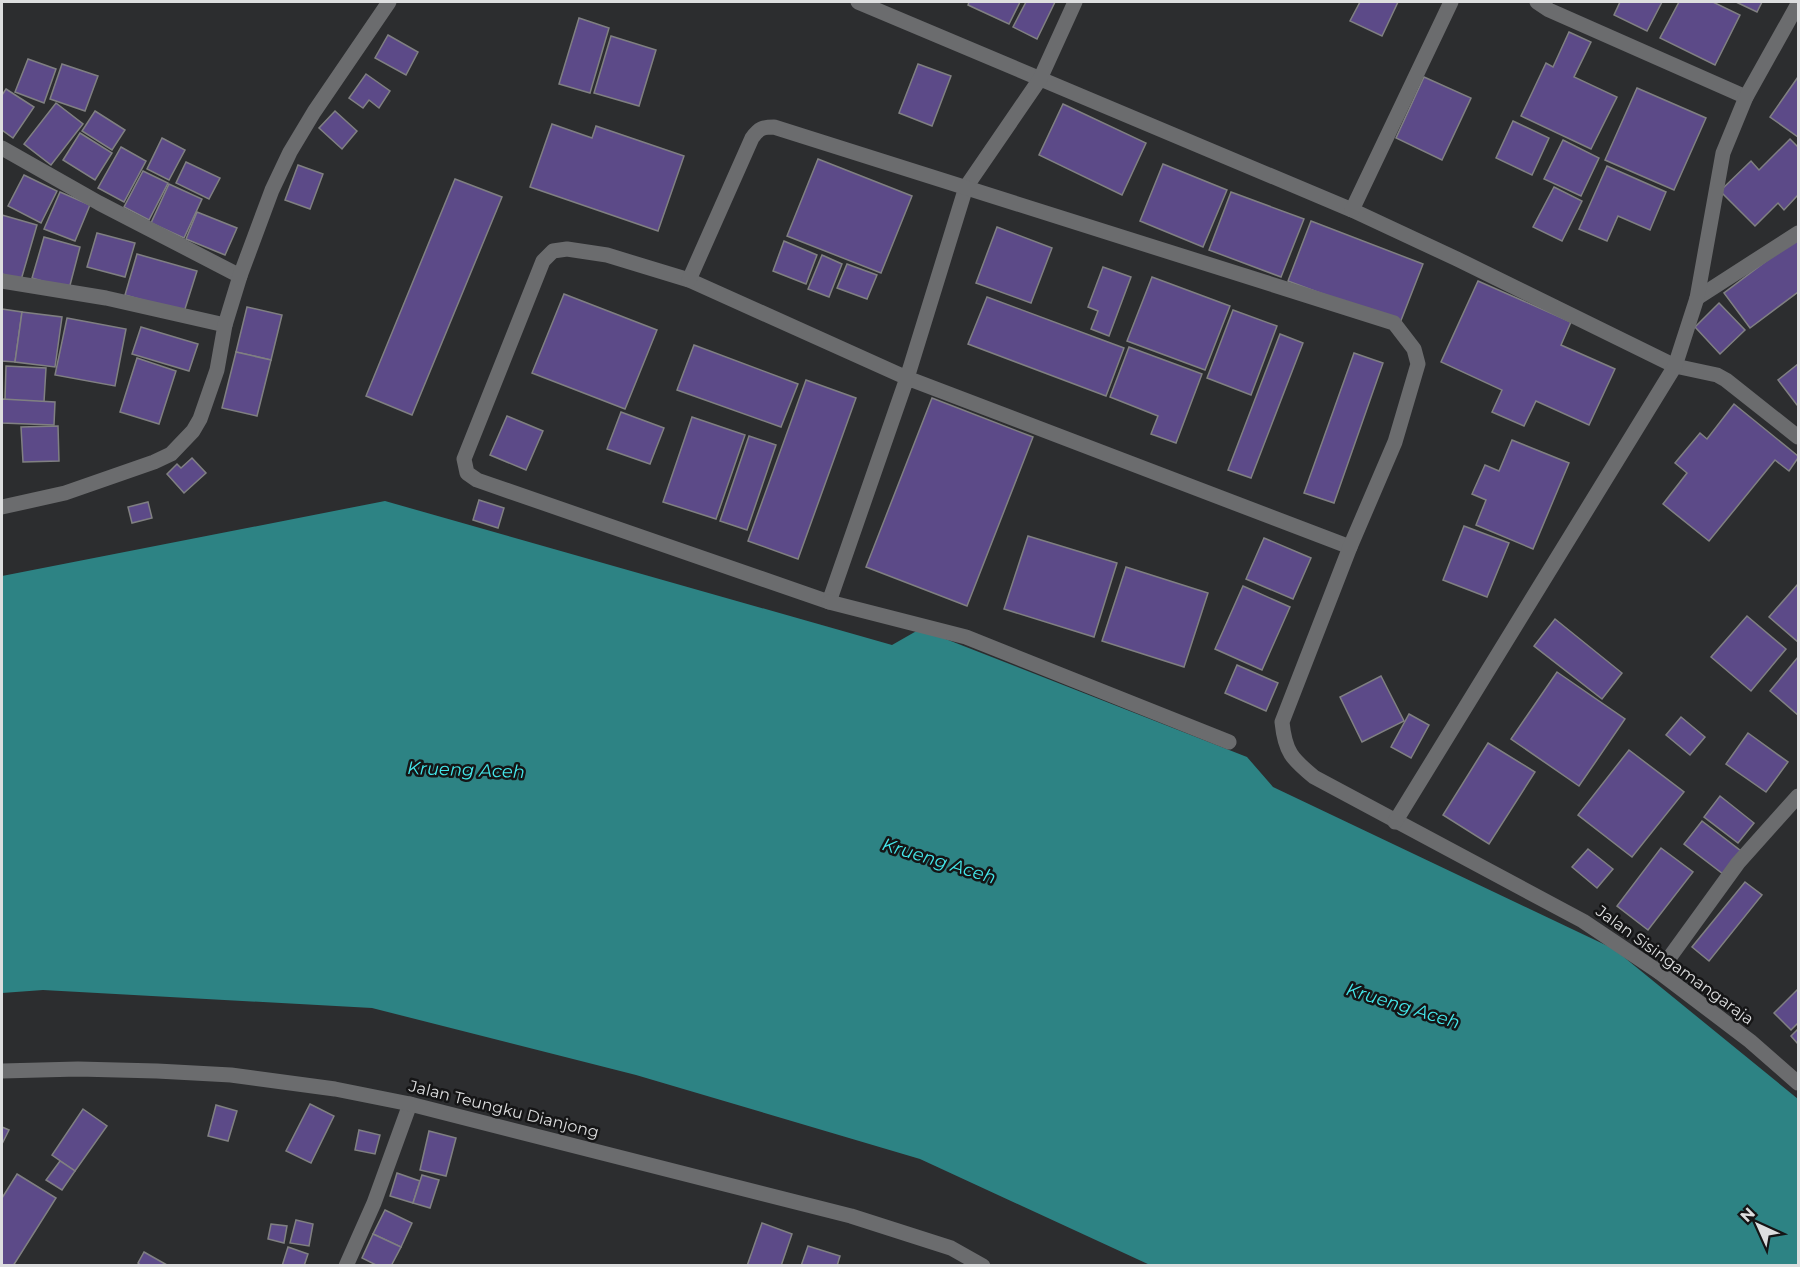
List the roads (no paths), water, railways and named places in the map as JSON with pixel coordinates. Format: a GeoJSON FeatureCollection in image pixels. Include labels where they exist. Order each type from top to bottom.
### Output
{"type":"FeatureCollection","features":[{"type":"Feature","properties":{"kind":"street"},"geometry":{"type":"LineString","coordinates":[[2,507],[65,493],[154,462],[171,453],[193,431],[200,419],[217,370],[225,325],[240,276],[272,190],[290,152],[389,2]]}},
{"type":"Feature","properties":{"kind":"street"},"geometry":{"type":"LineString","coordinates":[[858,2],[1352,210],[1675,366],[1717,375],[1798,437]]}},
{"type":"Feature","properties":{"kind":"street"},"geometry":{"type":"LineString","coordinates":[[829,602],[907,378],[966,187],[1040,79],[1075,2]]}},
{"type":"Feature","properties":{"kind":"street"},"geometry":{"type":"LineString","coordinates":[[1352,210],[1451,2]]}},
{"type":"Feature","properties":{"kind":"street"},"geometry":{"type":"LineString","coordinates":[[1537,2],[1549,10],[1746,97]]}},
{"type":"Feature","properties":{"kind":"street"},"geometry":{"type":"LineString","coordinates":[[1395,822],[1675,366],[1697,298],[1723,153],[1746,97],[1798,4]]}},
{"type":"Feature","properties":{"kind":"street","name":"Jalan Sisingamangaraja"},"geometry":{"type":"LineString","coordinates":[[689,280],[752,138],[763,127],[774,127],[1394,323],[1414,349],[1418,364],[1395,442],[1350,546],[1282,722],[1284,739],[1293,760],[1314,777],[1395,822],[1584,921],[1659,972],[1750,1041],[1798,1083]]}},
{"type":"Feature","properties":{"kind":"street"},"geometry":{"type":"LineString","coordinates":[[2,148],[99,203],[240,276]]}},
{"type":"Feature","properties":{"kind":"street"},"geometry":{"type":"LineString","coordinates":[[1697,298],[1798,233]]}},
{"type":"Feature","properties":{"kind":"street"},"geometry":{"type":"LineString","coordinates":[[1229,742],[966,637],[829,602],[477,480],[467,473],[464,459],[543,261],[554,251],[567,249],[607,255],[689,280],[907,378],[1350,546]]}},
{"type":"Feature","properties":{"kind":"street"},"geometry":{"type":"LineString","coordinates":[[2,281],[106,298],[225,325]]}},
{"type":"Feature","properties":{"kind":"street"},"geometry":{"type":"LineString","coordinates":[[1659,972],[1738,863],[1798,796]]}},
{"type":"Feature","properties":{"kind":"street","name":"Jalan Teungku Dianjong"},"geometry":{"type":"LineString","coordinates":[[2,1071],[78,1069],[231,1075],[335,1089],[410,1104],[851,1216],[951,1248],[982,1266]]}},
{"type":"Feature","properties":{"kind":"street"},"geometry":{"type":"LineString","coordinates":[[346,1266],[374,1203],[410,1104]]}},
{"type":"Feature","properties":{"kind":"water","name":"Krueng Aceh"},"geometry":{"type":"Polygon","coordinates":[[[385,501],[892,645],[920,629],[1247,757],[1273,787],[1614,949],[1798,1099],[1798,1265],[1150,1265],[920,1159],[636,1075],[372,1008],[43,990],[2,993],[2,576],[385,501]]]}}]}
